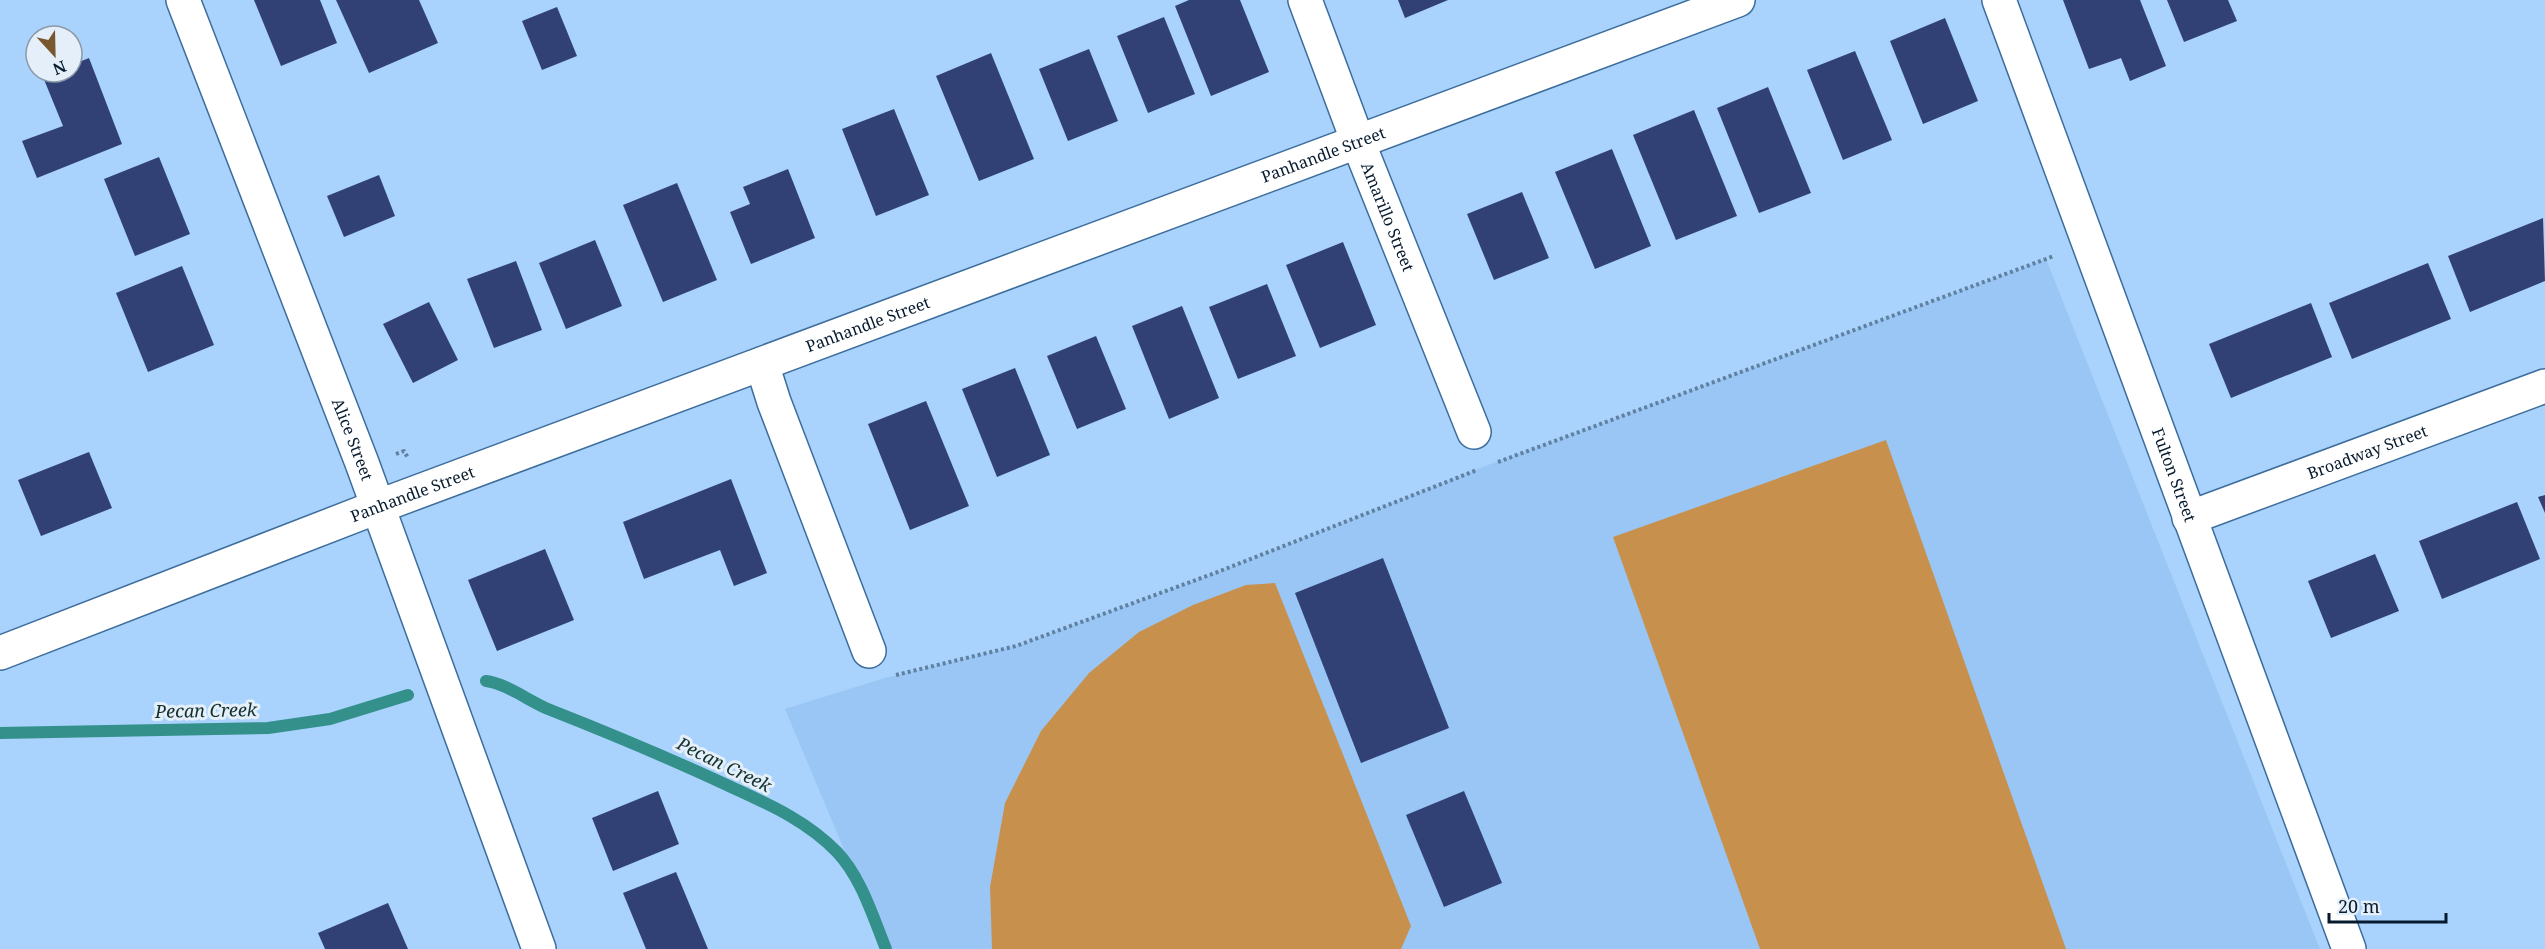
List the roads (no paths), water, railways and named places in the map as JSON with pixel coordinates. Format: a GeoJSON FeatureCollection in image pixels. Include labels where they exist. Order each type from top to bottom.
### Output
{"type":"FeatureCollection","features":[{"type":"Feature","properties":{"kind":"street","name":"Alice Street"},"geometry":{"type":"LineString","coordinates":[[183,0],[377,507],[539,949]]}},
{"type":"Feature","properties":{"kind":"street","name":"Amarillo Street"},"geometry":{"type":"LineString","coordinates":[[1305,0],[1358,142],[1474,432]]}},
{"type":"Feature","properties":{"kind":"street","name":"Panhandle Street"},"geometry":{"type":"LineString","coordinates":[[0,653],[377,507],[1738,0]]}},
{"type":"Feature","properties":{"kind":"street","name":"Fulton Street"},"geometry":{"type":"LineString","coordinates":[[1999,0],[2349,949]]}},
{"type":"Feature","properties":{"kind":"street"},"geometry":{"type":"LineString","coordinates":[[762,364],[774,402],[869,651]]}},
{"type":"Feature","properties":{"kind":"street","name":"Broadway Street"},"geometry":{"type":"LineString","coordinates":[[2189,518],[2545,386]]}},
{"type":"Feature","properties":{"kind":"waterway","name":"Pecan Creek"},"geometry":{"type":"LineString","coordinates":[[486,681],[501,685],[548,709],[639,746],[772,806],[813,831],[837,852],[853,873],[866,898],[886,949]]}},
{"type":"Feature","properties":{"kind":"waterway","name":"Pecan Creek"},"geometry":{"type":"LineString","coordinates":[[0,733],[268,728],[330,719],[408,695]]}}]}
